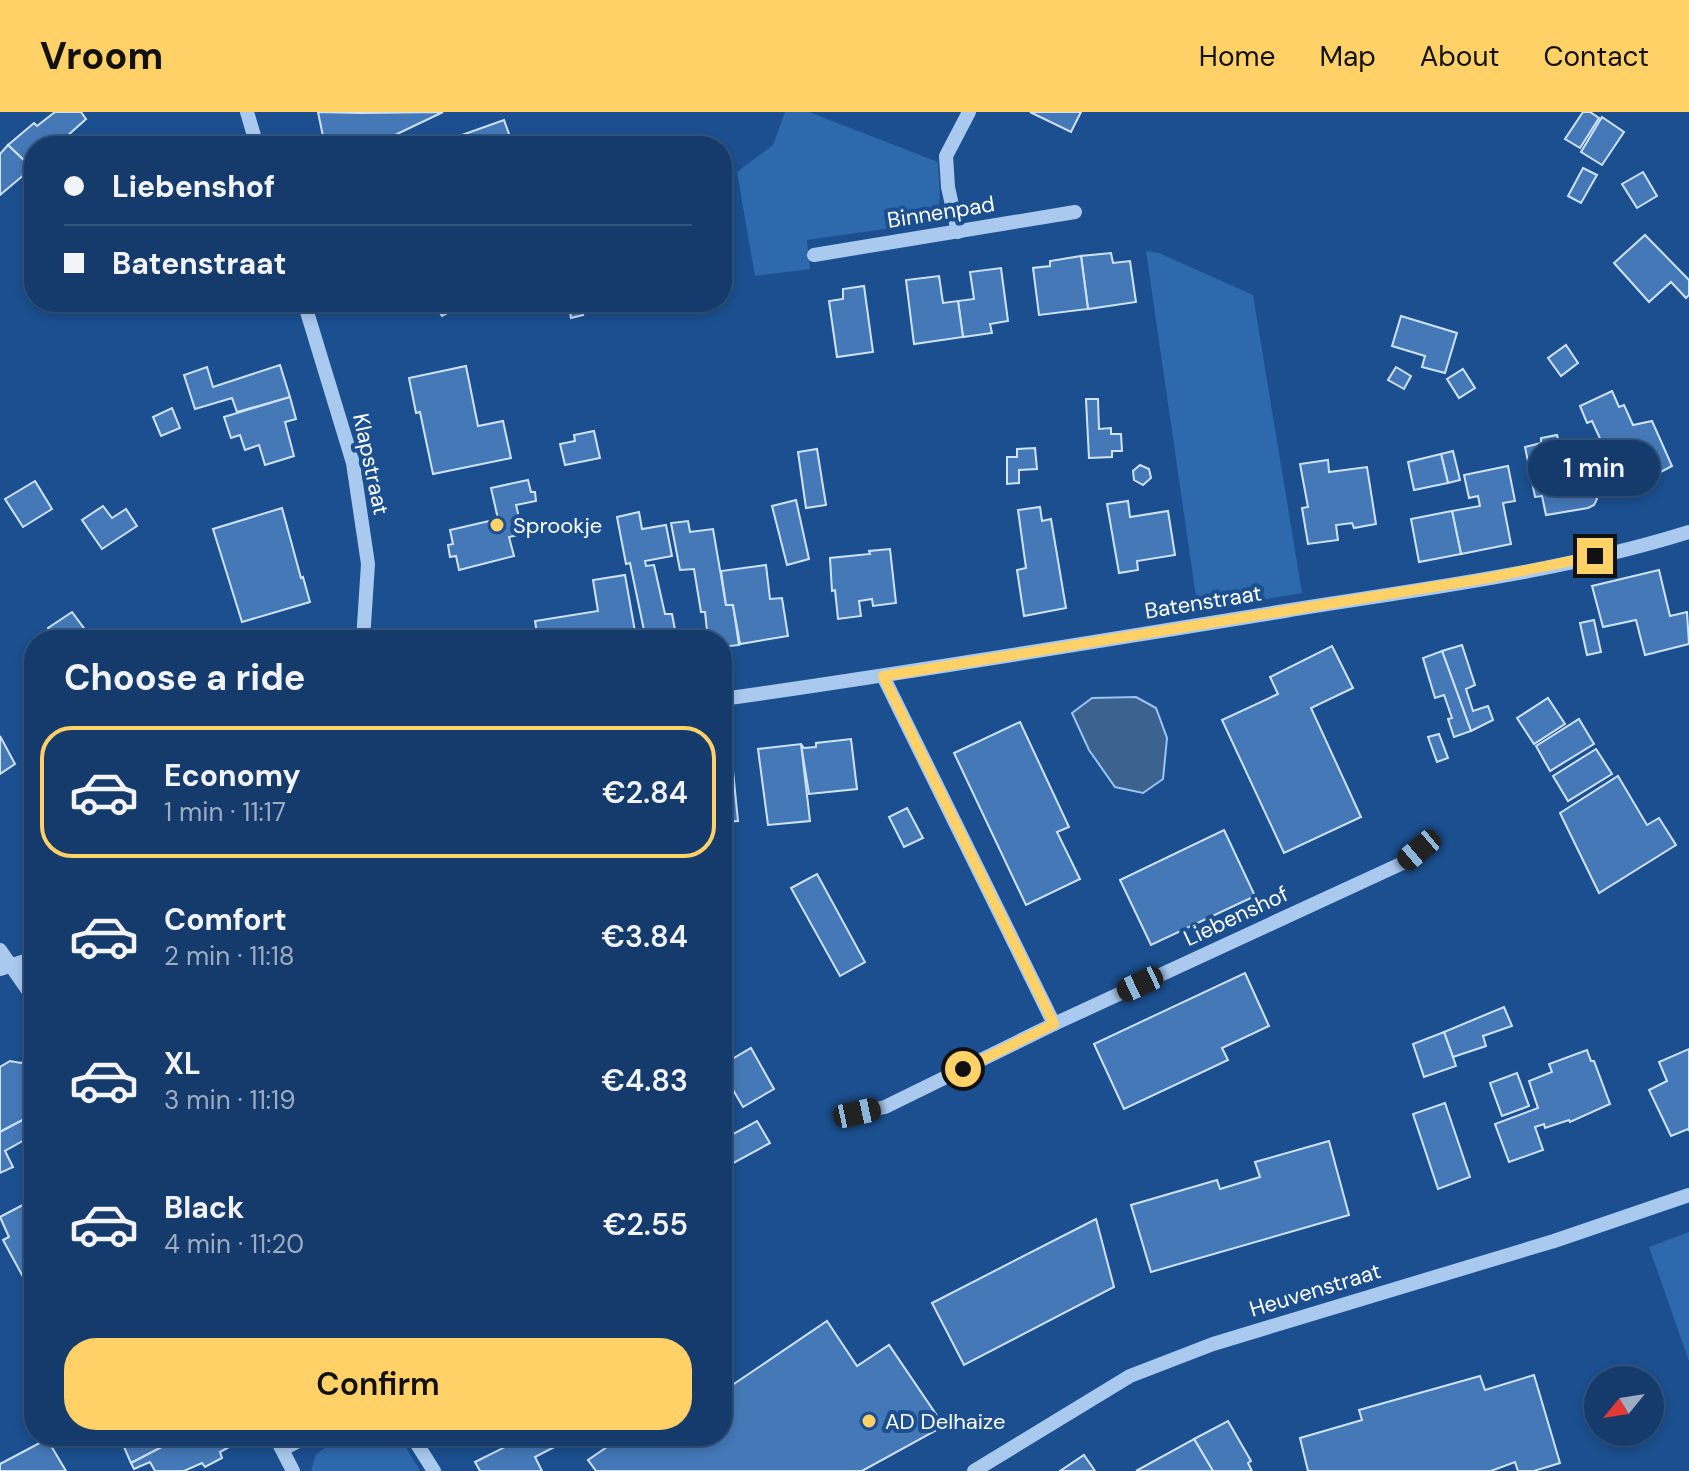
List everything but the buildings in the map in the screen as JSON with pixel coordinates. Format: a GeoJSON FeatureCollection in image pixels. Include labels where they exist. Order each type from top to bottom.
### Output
{"type":"FeatureCollection","features":[{"type":"Feature","properties":{"kind":"street"},"geometry":{"type":"LineString","coordinates":[[247,112],[254,136]]}},
{"type":"Feature","properties":{"kind":"street"},"geometry":{"type":"LineString","coordinates":[[958,232],[948,187],[946,156],[969,112]]}},
{"type":"Feature","properties":{"kind":"street","name":"Binnenpad"},"geometry":{"type":"LineString","coordinates":[[814,255],[1075,212]]}},
{"type":"Feature","properties":{"kind":"street","name":"Klapstraat"},"geometry":{"type":"LineString","coordinates":[[307,312],[353,463],[368,564],[364,630]]}},
{"type":"Feature","properties":{"kind":"street","name":"Batenstraat"},"geometry":{"type":"LineString","coordinates":[[732,698],[883,676],[1509,574],[1652,544],[1689,532]]}},
{"type":"Feature","properties":{"kind":"street"},"geometry":{"type":"LineString","coordinates":[[883,676],[1054,1024]]}},
{"type":"Feature","properties":{"kind":"street","name":"Liebenshof"},"geometry":{"type":"LineString","coordinates":[[857,1113],[885,1107],[1054,1024],[1405,862],[1432,839]]}},
{"type":"Feature","properties":{"kind":"street"},"geometry":{"type":"LineString","coordinates":[[0,950],[5,967],[24,988]]}},
{"type":"Feature","properties":{"kind":"street","name":"Heuvenstraat"},"geometry":{"type":"LineString","coordinates":[[974,1471],[1130,1376],[1213,1344],[1554,1241],[1689,1195]]}},
{"type":"Feature","properties":{"kind":"street"},"geometry":{"type":"LineString","coordinates":[[280,1446],[293,1471]]}},
{"type":"Feature","properties":{"kind":"street"},"geometry":{"type":"LineString","coordinates":[[418,1446],[434,1471]]}},
{"type":"Feature","properties":{"kind":"shaded area"},"geometry":{"type":"Polygon","coordinates":[[[785,112],[809,112],[938,162],[940,192],[937,208],[925,220],[913,225],[807,240],[810,269],[755,276],[737,172],[773,145],[785,112]]]}},
{"type":"Feature","properties":{"kind":"shaded area"},"geometry":{"type":"Polygon","coordinates":[[[1146,251],[1159,253],[1253,295],[1302,593],[1198,611],[1146,251]]]}},
{"type":"Feature","properties":{"kind":"shaded area"},"geometry":{"type":"Polygon","coordinates":[[[1136,697],[1156,708],[1167,738],[1163,779],[1143,793],[1115,787],[1089,750],[1072,713],[1092,698],[1136,697]]]}},
{"type":"Feature","properties":{"kind":"shaded area"},"geometry":{"type":"Polygon","coordinates":[[[1689,1232],[1689,1361],[1649,1247],[1689,1232]]]}},
{"type":"Feature","properties":{"kind":"shaded area"},"geometry":{"type":"Polygon","coordinates":[[[328,1446],[405,1446],[420,1471],[311,1471],[316,1454],[328,1446]]]}},
{"type":"Feature","properties":{"kind":"place","name":"Sprookje"},"geometry":{"type":"Point","coordinates":[497,525]}},
{"type":"Feature","properties":{"kind":"place","name":"AD Delhaize"},"geometry":{"type":"Point","coordinates":[869,1421]}},
{"type":"Feature","properties":{"kind":"route"},"geometry":{"type":"LineString","coordinates":[[963,1069],[1054,1024],[883,676],[1488,578],[1595,556]]}}]}
